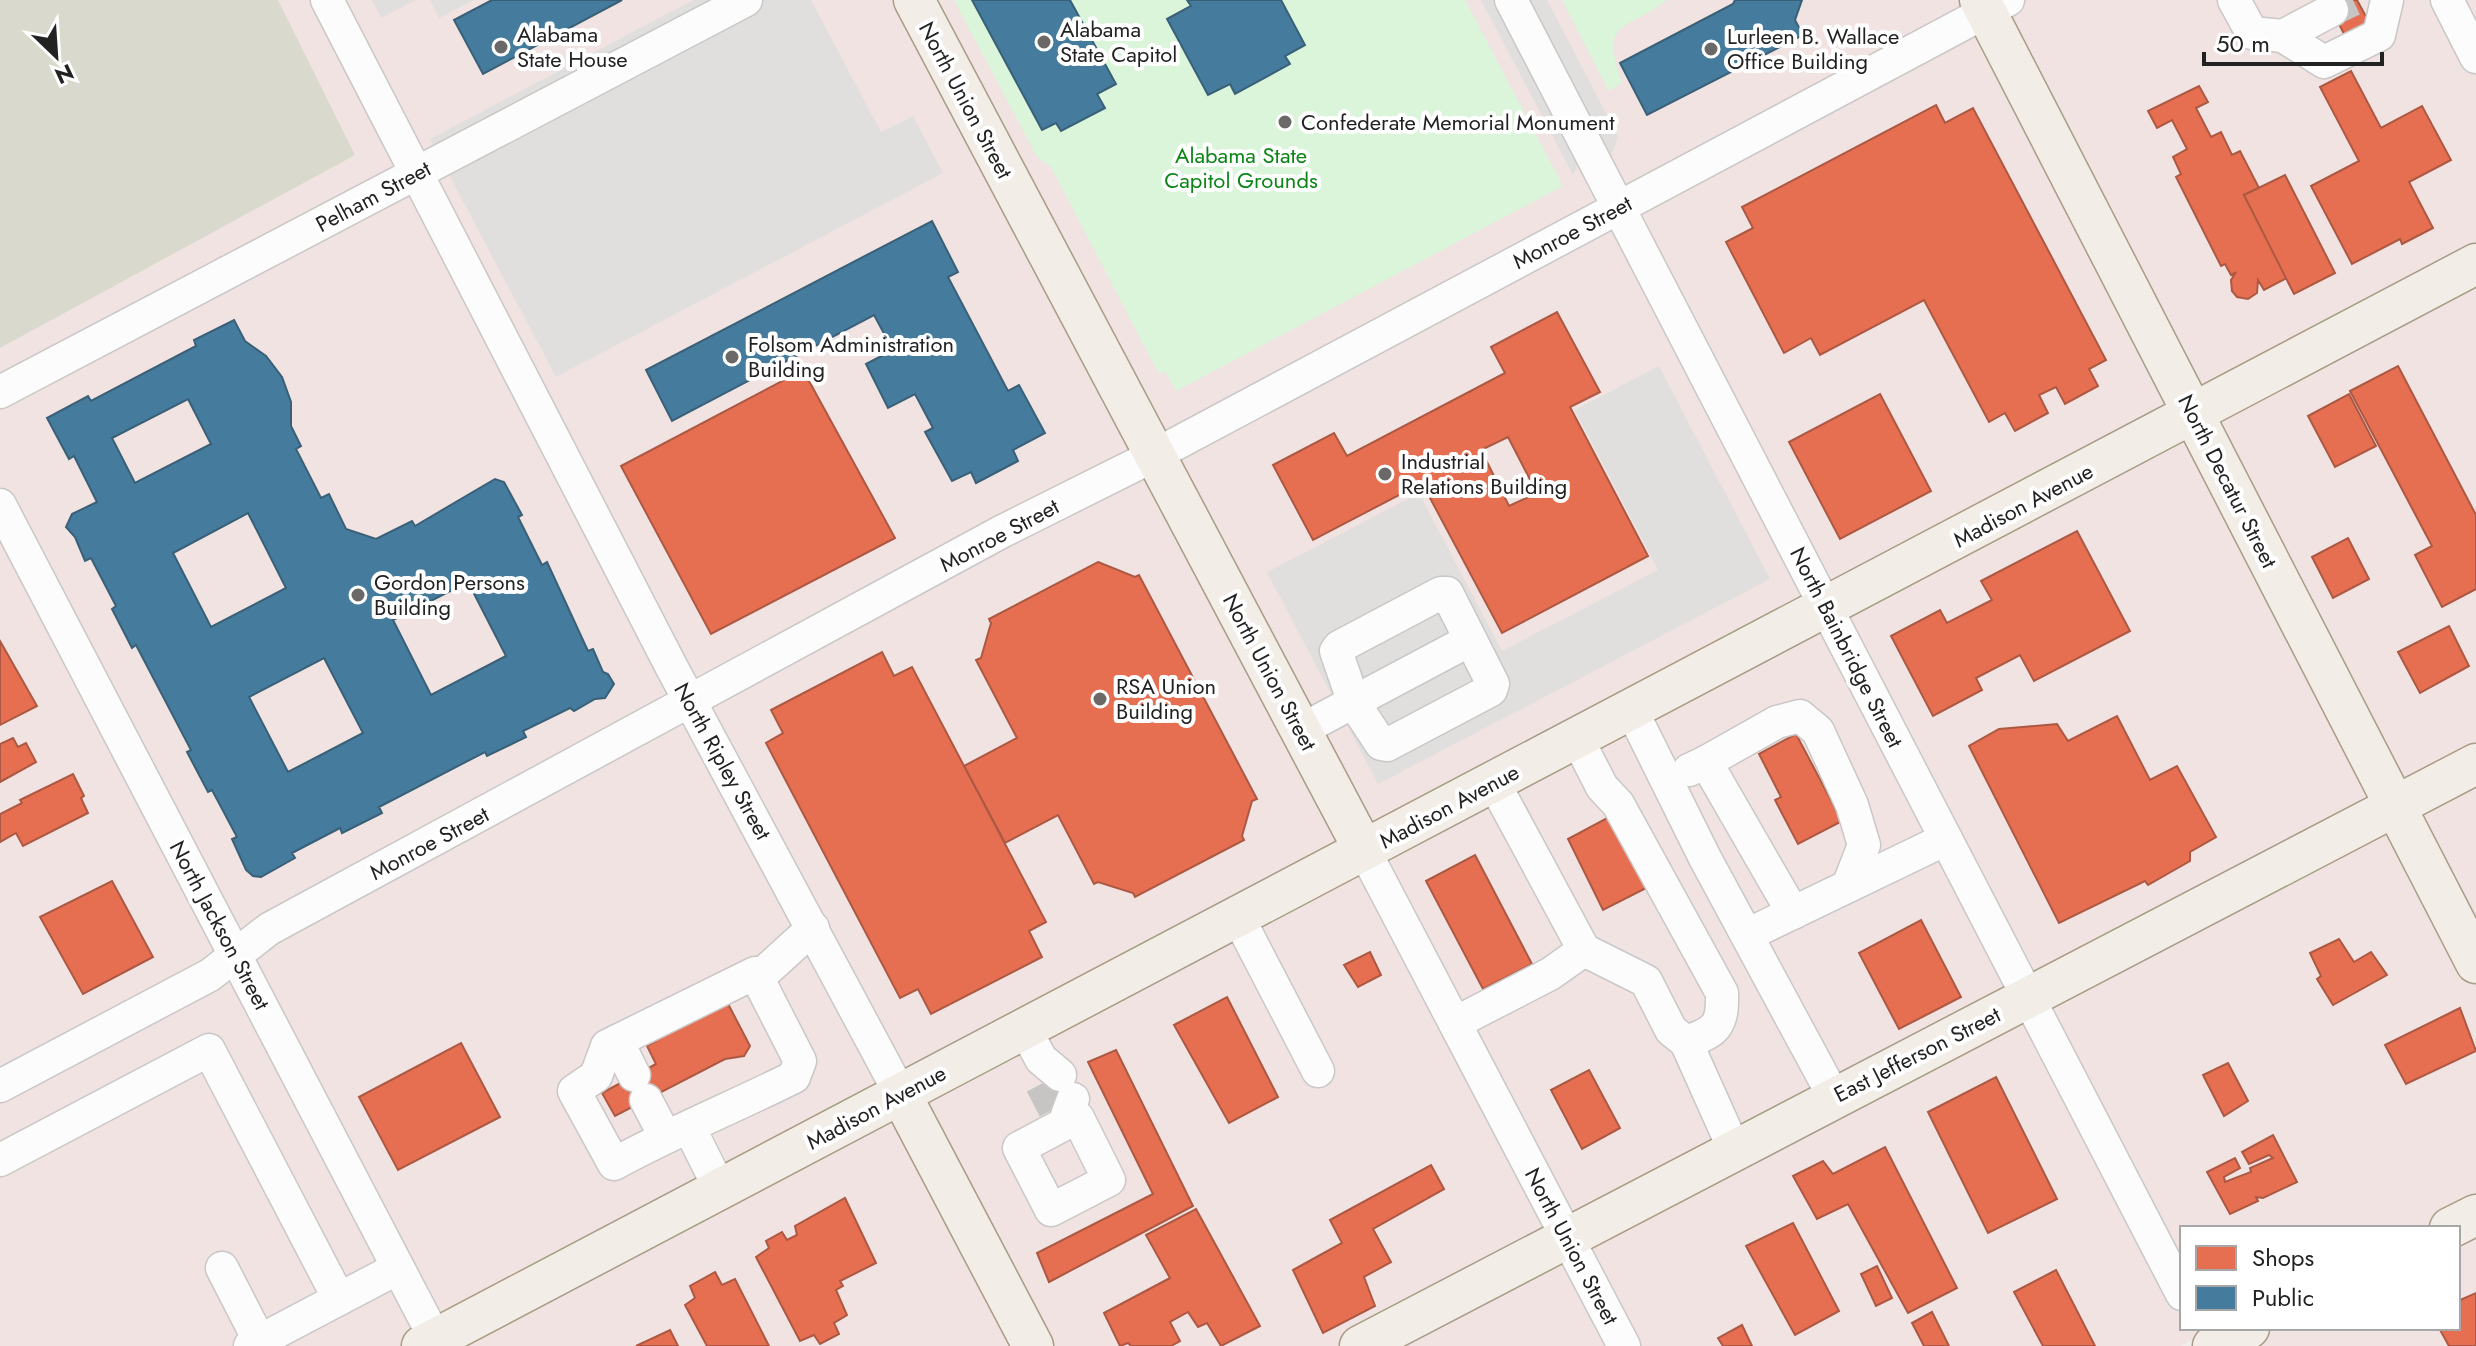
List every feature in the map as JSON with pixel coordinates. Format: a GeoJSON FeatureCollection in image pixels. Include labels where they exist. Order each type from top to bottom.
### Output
{"type":"FeatureCollection","features":[{"type":"Feature","properties":{"kind":"main road","name":"North Union Street"},"geometry":{"type":"LineString","coordinates":[[914,0],[1364,850]]}},
{"type":"Feature","properties":{"kind":"main road","name":"North Decatur Street"},"geometry":{"type":"LineString","coordinates":[[1991,4],[2194,415],[2476,963]]}},
{"type":"Feature","properties":{"kind":"main road","name":"Madison Avenue"},"geometry":{"type":"LineString","coordinates":[[432,1344],[901,1095],[1054,1087],[1238,917],[2476,264]]}},
{"type":"Feature","properties":{"kind":"main road","name":"East Jefferson Street"},"geometry":{"type":"LineString","coordinates":[[1360,1346],[2476,764]]}},
{"type":"Feature","properties":{"kind":"main road","name":"North Ripley Street"},"geometry":{"type":"LineString","coordinates":[[901,1095],[1033,1346]]}},
{"type":"Feature","properties":{"kind":"main road"},"geometry":{"type":"LineString","coordinates":[[2454,1226],[2476,1215]]}},
{"type":"Feature","properties":{"kind":"main road"},"geometry":{"type":"LineString","coordinates":[[2211,1346],[2245,1330]]}},
{"type":"Feature","properties":{"kind":"street","name":"North Ripley Street"},"geometry":{"type":"LineString","coordinates":[[327,0],[415,175],[901,1095]]}},
{"type":"Feature","properties":{"kind":"street","name":"Pelham Street"},"geometry":{"type":"LineString","coordinates":[[0,392],[746,0]]}},
{"type":"Feature","properties":{"kind":"street","name":"North Bainbridge Street"},"geometry":{"type":"LineString","coordinates":[[1511,0],[1621,206],[2180,1290]]}},
{"type":"Feature","properties":{"kind":"street"},"geometry":{"type":"LineString","coordinates":[[2234,0],[2252,33],[2283,36],[2324,62],[2379,35],[2387,0]]}},
{"type":"Feature","properties":{"kind":"street"},"geometry":{"type":"LineString","coordinates":[[2447,0],[2476,57]]}},
{"type":"Feature","properties":{"kind":"street","name":"Monroe Street"},"geometry":{"type":"LineString","coordinates":[[0,1086],[210,975],[269,929],[1001,532],[1153,456],[1991,4]]}},
{"type":"Feature","properties":{"kind":"street"},"geometry":{"type":"LineString","coordinates":[[2283,36],[2332,10]]}},
{"type":"Feature","properties":{"kind":"street","name":"North Jackson Street"},"geometry":{"type":"LineString","coordinates":[[0,505],[398,1268],[432,1344]]}},
{"type":"Feature","properties":{"kind":"street"},"geometry":{"type":"LineString","coordinates":[[1441,593],[1447,593],[1470,640],[1493,684],[1491,690],[1387,745],[1381,744],[1354,703],[1336,651],[1339,647],[1441,593]]}},
{"type":"Feature","properties":{"kind":"street"},"geometry":{"type":"LineString","coordinates":[[1301,730],[1470,640]]}},
{"type":"Feature","properties":{"kind":"street"},"geometry":{"type":"LineString","coordinates":[[1631,709],[1834,1097]]}},
{"type":"Feature","properties":{"kind":"street"},"geometry":{"type":"LineString","coordinates":[[1667,781],[1777,722],[1800,716],[1818,731],[1852,805],[1864,845],[1848,886]]}},
{"type":"Feature","properties":{"kind":"street"},"geometry":{"type":"LineString","coordinates":[[1577,738],[1602,787],[1618,804],[1722,993],[1723,1016],[1710,1034],[1686,1042]]}},
{"type":"Feature","properties":{"kind":"street"},"geometry":{"type":"LineString","coordinates":[[1706,762],[1793,913]]}},
{"type":"Feature","properties":{"kind":"street"},"geometry":{"type":"LineString","coordinates":[[1494,783],[1584,950],[1646,981],[1671,1030],[1686,1042],[1734,1149]]}},
{"type":"Feature","properties":{"kind":"street"},"geometry":{"type":"LineString","coordinates":[[1747,935],[1946,839]]}},
{"type":"Feature","properties":{"kind":"street","name":"North Union Street"},"geometry":{"type":"LineString","coordinates":[[1364,850],[1624,1346]]}},
{"type":"Feature","properties":{"kind":"street"},"geometry":{"type":"LineString","coordinates":[[1238,917],[1318,1071]]}},
{"type":"Feature","properties":{"kind":"street"},"geometry":{"type":"LineString","coordinates":[[758,978],[813,928]]}},
{"type":"Feature","properties":{"kind":"street"},"geometry":{"type":"LineString","coordinates":[[1455,1023],[1550,974],[1584,950]]}},
{"type":"Feature","properties":{"kind":"street"},"geometry":{"type":"LineString","coordinates":[[755,973],[758,978],[800,1061],[794,1077],[614,1164],[574,1091],[596,1076],[607,1046],[755,973]]}},
{"type":"Feature","properties":{"kind":"street"},"geometry":{"type":"LineString","coordinates":[[617,1041],[640,1087],[720,1189]]}},
{"type":"Feature","properties":{"kind":"street"},"geometry":{"type":"LineString","coordinates":[[0,1160],[209,1050],[339,1299]]}},
{"type":"Feature","properties":{"kind":"street"},"geometry":{"type":"LineString","coordinates":[[222,1268],[257,1344],[398,1268]]}},
{"type":"Feature","properties":{"kind":"shaded area"},"geometry":{"type":"Polygon","coordinates":[[[0,0],[2476,0],[2476,1346],[2228,1346],[2220,1330],[2460,1330],[2460,1226],[2180,1226],[2180,1330],[2213,1330],[2181,1346],[0,1346],[0,0]]]}},
{"type":"Feature","properties":{"kind":"shaded area"},"geometry":{"type":"Polygon","coordinates":[[[0,0],[278,0],[355,155],[0,348],[0,0]]]}},
{"type":"Feature","properties":{"kind":"shaded area"},"geometry":{"type":"Polygon","coordinates":[[[372,0],[416,0],[381,18],[372,0]]]}},
{"type":"Feature","properties":{"kind":"shaded area"},"geometry":{"type":"Polygon","coordinates":[[[430,0],[474,0],[439,18],[430,0]]]}},
{"type":"Feature","properties":{"kind":"shaded area"},"geometry":{"type":"Polygon","coordinates":[[[693,0],[811,0],[881,132],[913,116],[943,173],[556,377],[430,139],[693,0]]]}},
{"type":"Feature","properties":{"kind":"shaded area"},"geometry":{"type":"Polygon","coordinates":[[[1481,0],[1547,0],[1618,136],[1611,157],[1587,169],[1578,162],[1573,175],[1481,0]]]}},
{"type":"Feature","properties":{"kind":"shaded area"},"geometry":{"type":"Polygon","coordinates":[[[1659,366],[1770,579],[1378,784],[1267,572],[1419,493],[1502,651],[1658,570],[1575,410],[1659,366]]]}},
{"type":"Feature","properties":{"kind":"green space","name":"Alabama State Capitol Grounds"},"geometry":{"type":"Polygon","coordinates":[[[954,0],[1465,0],[1563,186],[1176,391],[1165,371],[1159,374],[1051,167],[1037,157],[954,0]]]}},
{"type":"Feature","properties":{"kind":"green space"},"geometry":{"type":"Polygon","coordinates":[[[1562,0],[1667,0],[1628,24],[1615,37],[1616,62],[1622,83],[1609,91],[1562,0]]]}},
{"type":"Feature","properties":{"kind":"building: Shops"},"geometry":{"type":"Polygon","coordinates":[[[2327,0],[2357,0],[2370,24],[2345,36],[2327,0]]]}},
{"type":"Feature","properties":{"kind":"building: Shops"},"geometry":{"type":"Polygon","coordinates":[[[2351,71],[2381,128],[2422,106],[2451,160],[2409,182],[2433,228],[2402,244],[2400,239],[2352,264],[2311,186],[2359,161],[2320,87],[2351,71]]]}},
{"type":"Feature","properties":{"kind":"building: Shops"},"geometry":{"type":"Polygon","coordinates":[[[2199,86],[2208,102],[2196,108],[2211,137],[2221,132],[2232,155],[2240,151],[2259,188],[2244,195],[2287,278],[2264,290],[2258,280],[2257,293],[2248,299],[2237,297],[2232,291],[2231,280],[2236,272],[2231,275],[2225,264],[2221,266],[2176,177],[2181,174],[2173,157],[2187,149],[2172,120],[2157,128],[2148,111],[2199,86]]]}},
{"type":"Feature","properties":{"kind":"building: Shops"},"geometry":{"type":"Polygon","coordinates":[[[1936,105],[1945,123],[1973,108],[2106,360],[2089,369],[2098,386],[2065,404],[2056,387],[2039,395],[2048,413],[2015,431],[2005,413],[1989,422],[1924,300],[1820,355],[1811,338],[1784,353],[1726,242],[1753,228],[1742,207],[1936,105]]]}},
{"type":"Feature","properties":{"kind":"building: Shops"},"geometry":{"type":"Polygon","coordinates":[[[2285,175],[2335,273],[2294,294],[2244,195],[2285,175]]]}},
{"type":"Feature","properties":{"kind":"building: Shops","name":"Industrial Relations Building"},"geometry":{"type":"Polygon","coordinates":[[[1557,312],[1600,392],[1570,407],[1648,556],[1502,633],[1422,483],[1313,540],[1273,465],[1334,433],[1347,456],[1505,373],[1491,347],[1557,312]],[[1508,437],[1481,450],[1509,506],[1537,493],[1508,437]]]}},
{"type":"Feature","properties":{"kind":"building: Shops"},"geometry":{"type":"Polygon","coordinates":[[[2398,366],[2476,515],[2476,589],[2442,607],[2415,555],[2432,546],[2350,391],[2398,366]]]}},
{"type":"Feature","properties":{"kind":"building: Shops"},"geometry":{"type":"Polygon","coordinates":[[[803,370],[895,538],[711,634],[621,466],[803,370]]]}},
{"type":"Feature","properties":{"kind":"building: Shops"},"geometry":{"type":"Polygon","coordinates":[[[1880,394],[1931,491],[1840,539],[1789,442],[1880,394]]]}},
{"type":"Feature","properties":{"kind":"building: Shops"},"geometry":{"type":"Polygon","coordinates":[[[2349,394],[2376,446],[2335,467],[2308,416],[2349,394]]]}},
{"type":"Feature","properties":{"kind":"building: Shops"},"geometry":{"type":"Polygon","coordinates":[[[2077,531],[2130,631],[2034,681],[2020,655],[1976,678],[1982,690],[1933,716],[1891,636],[1940,610],[1947,623],[1992,600],[1981,581],[2077,531]]]}},
{"type":"Feature","properties":{"kind":"building: Shops"},"geometry":{"type":"Polygon","coordinates":[[[2348,538],[2369,579],[2333,598],[2312,557],[2348,538]]]}},
{"type":"Feature","properties":{"kind":"building: Shops","name":"RSA Union Building"},"geometry":{"type":"Polygon","coordinates":[[[1098,562],[1135,577],[1139,575],[1257,799],[1252,801],[1242,836],[1244,840],[1135,897],[1133,893],[1098,882],[1094,884],[1058,815],[1005,843],[964,766],[1017,738],[976,660],[981,658],[991,623],[989,619],[1098,562]]]}},
{"type":"Feature","properties":{"kind":"building: Shops"},"geometry":{"type":"Polygon","coordinates":[[[2449,626],[2469,666],[2420,693],[2398,652],[2449,626]]]}},
{"type":"Feature","properties":{"kind":"building: Shops"},"geometry":{"type":"Polygon","coordinates":[[[0,641],[37,706],[0,725],[0,641]]]}},
{"type":"Feature","properties":{"kind":"building: Shops"},"geometry":{"type":"Polygon","coordinates":[[[882,652],[894,676],[912,667],[1046,922],[1029,931],[1042,957],[931,1014],[918,989],[900,998],[766,743],[783,733],[771,710],[882,652]]]}},
{"type":"Feature","properties":{"kind":"building: Shops"},"geometry":{"type":"Polygon","coordinates":[[[2117,716],[2150,780],[2177,766],[2216,837],[2190,852],[2190,861],[2148,885],[2145,881],[2059,923],[1969,746],[1999,729],[2057,724],[2068,741],[2117,716]]]}},
{"type":"Feature","properties":{"kind":"building: Shops"},"geometry":{"type":"Polygon","coordinates":[[[1796,734],[1842,821],[1798,844],[1775,800],[1781,797],[1759,754],[1796,734]]]}},
{"type":"Feature","properties":{"kind":"building: Shops"},"geometry":{"type":"Polygon","coordinates":[[[13,738],[18,747],[26,743],[36,762],[0,782],[0,744],[13,738]]]}},
{"type":"Feature","properties":{"kind":"building: Shops"},"geometry":{"type":"Polygon","coordinates":[[[73,774],[88,813],[23,846],[16,833],[0,842],[0,814],[22,803],[20,800],[73,774]]]}},
{"type":"Feature","properties":{"kind":"building: Shops"},"geometry":{"type":"Polygon","coordinates":[[[1609,817],[1648,887],[1603,910],[1568,839],[1609,817]]]}},
{"type":"Feature","properties":{"kind":"building: Shops"},"geometry":{"type":"Polygon","coordinates":[[[1475,855],[1532,964],[1483,989],[1426,881],[1475,855]]]}},
{"type":"Feature","properties":{"kind":"building: Shops"},"geometry":{"type":"Polygon","coordinates":[[[112,881],[153,957],[83,994],[40,917],[112,881]]]}},
{"type":"Feature","properties":{"kind":"building: Shops"},"geometry":{"type":"Polygon","coordinates":[[[1921,920],[1961,997],[1899,1029],[1859,953],[1921,920]]]}},
{"type":"Feature","properties":{"kind":"building: Shops"},"geometry":{"type":"Polygon","coordinates":[[[2339,939],[2354,962],[2371,952],[2387,975],[2333,1005],[2317,979],[2321,976],[2310,953],[2339,939]]]}},
{"type":"Feature","properties":{"kind":"building: Shops"},"geometry":{"type":"Polygon","coordinates":[[[1370,952],[1381,975],[1358,987],[1344,965],[1370,952]]]}},
{"type":"Feature","properties":{"kind":"building: Shops"},"geometry":{"type":"Polygon","coordinates":[[[1227,997],[1278,1097],[1229,1123],[1174,1025],[1227,997]]]}},
{"type":"Feature","properties":{"kind":"building: Shops"},"geometry":{"type":"Polygon","coordinates":[[[725,998],[750,1046],[744,1056],[725,1059],[615,1116],[602,1093],[656,1064],[647,1046],[656,1041],[654,1036],[725,998]]]}},
{"type":"Feature","properties":{"kind":"building: Shops"},"geometry":{"type":"Polygon","coordinates":[[[2460,1008],[2476,1051],[2406,1084],[2385,1045],[2460,1008]]]}},
{"type":"Feature","properties":{"kind":"building: Shops"},"geometry":{"type":"Polygon","coordinates":[[[461,1043],[500,1117],[398,1170],[359,1097],[461,1043]]]}},
{"type":"Feature","properties":{"kind":"building: Shops"},"geometry":{"type":"Polygon","coordinates":[[[1116,1050],[1193,1206],[1049,1282],[1037,1253],[1153,1194],[1088,1062],[1116,1050]]]}},
{"type":"Feature","properties":{"kind":"building: Shops"},"geometry":{"type":"Polygon","coordinates":[[[2228,1063],[2248,1101],[2224,1116],[2203,1075],[2228,1063]]]}},
{"type":"Feature","properties":{"kind":"building: Shops"},"geometry":{"type":"Polygon","coordinates":[[[1589,1070],[1620,1128],[1582,1149],[1551,1090],[1589,1070]]]}},
{"type":"Feature","properties":{"kind":"building: Shops"},"geometry":{"type":"Polygon","coordinates":[[[1996,1077],[2057,1199],[1988,1233],[1928,1112],[1996,1077]]]}},
{"type":"Feature","properties":{"kind":"building: Shops"},"geometry":{"type":"Polygon","coordinates":[[[2273,1135],[2297,1182],[2263,1198],[2256,1197],[2258,1201],[2230,1214],[2207,1172],[2235,1158],[2240,1168],[2224,1177],[2225,1182],[2251,1172],[2250,1168],[2273,1158],[2269,1155],[2249,1164],[2242,1152],[2273,1135]]]}},
{"type":"Feature","properties":{"kind":"building: Shops"},"geometry":{"type":"Polygon","coordinates":[[[1885,1147],[1957,1288],[1908,1313],[1848,1204],[1817,1219],[1793,1176],[1823,1161],[1833,1174],[1885,1147]]]}},
{"type":"Feature","properties":{"kind":"building: Shops"},"geometry":{"type":"Polygon","coordinates":[[[1431,1165],[1444,1189],[1373,1229],[1391,1262],[1364,1277],[1375,1306],[1323,1333],[1293,1270],[1342,1243],[1330,1220],[1431,1165]]]}},
{"type":"Feature","properties":{"kind":"building: Shops"},"geometry":{"type":"Polygon","coordinates":[[[845,1198],[876,1263],[840,1281],[843,1286],[836,1290],[847,1315],[834,1323],[839,1334],[820,1344],[814,1335],[800,1341],[756,1257],[769,1248],[766,1241],[782,1232],[787,1240],[797,1235],[795,1226],[845,1198]]]}},
{"type":"Feature","properties":{"kind":"building: Shops"},"geometry":{"type":"Polygon","coordinates":[[[1196,1209],[1260,1326],[1221,1346],[1207,1323],[1198,1327],[1188,1312],[1170,1322],[1180,1341],[1171,1346],[1131,1346],[1128,1343],[1120,1346],[1104,1313],[1170,1278],[1146,1235],[1196,1209]]]}},
{"type":"Feature","properties":{"kind":"building: Shops"},"geometry":{"type":"Polygon","coordinates":[[[1793,1223],[1839,1311],[1795,1335],[1746,1246],[1793,1223]]]}},
{"type":"Feature","properties":{"kind":"building: Shops"},"geometry":{"type":"Polygon","coordinates":[[[1877,1266],[1892,1298],[1876,1306],[1861,1274],[1877,1266]]]}},
{"type":"Feature","properties":{"kind":"building: Shops"},"geometry":{"type":"Polygon","coordinates":[[[2056,1270],[2095,1346],[2043,1346],[2014,1292],[2056,1270]]]}},
{"type":"Feature","properties":{"kind":"building: Shops"},"geometry":{"type":"Polygon","coordinates":[[[715,1272],[722,1285],[735,1279],[769,1346],[707,1346],[685,1305],[695,1298],[690,1286],[715,1272]]]}},
{"type":"Feature","properties":{"kind":"building: Shops"},"geometry":{"type":"Polygon","coordinates":[[[2476,1293],[2476,1346],[2449,1346],[2440,1330],[2460,1330],[2460,1300],[2476,1293]]]}},
{"type":"Feature","properties":{"kind":"building: Shops"},"geometry":{"type":"Polygon","coordinates":[[[1932,1312],[1949,1346],[1924,1346],[1912,1323],[1932,1312]]]}},
{"type":"Feature","properties":{"kind":"building: Shops"},"geometry":{"type":"Polygon","coordinates":[[[1742,1325],[1752,1346],[1723,1346],[1718,1338],[1742,1325]]]}},
{"type":"Feature","properties":{"kind":"building: Shops"},"geometry":{"type":"Polygon","coordinates":[[[670,1330],[678,1346],[636,1346],[670,1330]]]}},
{"type":"Feature","properties":{"kind":"building: Public","name":"Alabama State House"},"geometry":{"type":"Polygon","coordinates":[[[492,0],[622,0],[483,74],[454,20],[492,0]]]}},
{"type":"Feature","properties":{"kind":"building: Public","name":"Alabama State Capitol"},"geometry":{"type":"Polygon","coordinates":[[[972,0],[1070,0],[1116,84],[1097,94],[1105,108],[1061,131],[1056,123],[1042,130],[972,0]]]}},
{"type":"Feature","properties":{"kind":"building: Public","name":"Alabama State Capitol"},"geometry":{"type":"Polygon","coordinates":[[[1187,0],[1281,0],[1305,45],[1285,56],[1290,64],[1235,94],[1230,84],[1208,95],[1167,19],[1191,6],[1187,0]]]}},
{"type":"Feature","properties":{"kind":"building: Public","name":"Lurleen B. Wallace Office Building"},"geometry":{"type":"Polygon","coordinates":[[[1735,0],[1802,0],[1795,20],[1803,35],[1647,115],[1620,63],[1733,4],[1735,0]]]}},
{"type":"Feature","properties":{"kind":"building: Public","name":"Folsom Administration Building"},"geometry":{"type":"Polygon","coordinates":[[[932,221],[958,272],[948,277],[1008,391],[1019,385],[1045,433],[1013,450],[1018,461],[976,483],[971,472],[952,481],[925,432],[933,428],[915,394],[888,408],[866,364],[893,350],[874,315],[672,421],[646,370],[932,221]]]}},
{"type":"Feature","properties":{"kind":"building: Public","name":"Gordon Persons Building"},"geometry":{"type":"Polygon","coordinates":[[[234,320],[245,341],[266,356],[282,377],[291,402],[291,426],[301,446],[296,449],[321,498],[329,494],[346,529],[376,539],[412,521],[415,526],[495,479],[504,482],[522,515],[518,517],[542,565],[547,562],[588,651],[593,649],[603,672],[614,684],[605,698],[595,699],[574,711],[570,708],[523,731],[526,737],[487,756],[485,752],[379,807],[382,813],[342,833],[340,828],[292,853],[295,858],[261,877],[253,876],[246,870],[232,839],[237,837],[212,790],[208,792],[187,752],[191,750],[136,645],[132,648],[112,609],[116,606],[91,558],[85,561],[75,537],[66,527],[72,514],[97,502],[74,456],[69,459],[47,418],[88,396],[91,401],[196,346],[194,340],[234,320]],[[188,399],[112,438],[135,483],[211,444],[188,399]],[[248,513],[173,553],[211,627],[286,588],[248,513]],[[468,582],[393,620],[431,695],[506,656],[468,582]],[[324,658],[249,697],[288,772],[363,733],[324,658]]]}},
{"type":"Feature","properties":{"kind":"tunnel"},"geometry":{"type":"LineString","coordinates":[[2332,10],[2353,0]]}},
{"type":"Feature","properties":{"kind":"tunnel"},"geometry":{"type":"LineString","coordinates":[[1041,1084],[1054,1109]]}},
{"type":"Feature","properties":{"kind":"place","name":"Alabama State Capitol"},"geometry":{"type":"Point","coordinates":[1044,42]}},
{"type":"Feature","properties":{"kind":"place","name":"Alabama State House"},"geometry":{"type":"Point","coordinates":[501,47]}},
{"type":"Feature","properties":{"kind":"place","name":"Lurleen B. Wallace Office Building"},"geometry":{"type":"Point","coordinates":[1711,49]}},
{"type":"Feature","properties":{"kind":"place","name":"Confederate Memorial Monument"},"geometry":{"type":"Point","coordinates":[1285,122]}},
{"type":"Feature","properties":{"kind":"place","name":"Folsom Administration Building"},"geometry":{"type":"Point","coordinates":[732,357]}},
{"type":"Feature","properties":{"kind":"place","name":"Industrial Relations Building"},"geometry":{"type":"Point","coordinates":[1385,474]}},
{"type":"Feature","properties":{"kind":"place","name":"Gordon Persons Building"},"geometry":{"type":"Point","coordinates":[358,595]}},
{"type":"Feature","properties":{"kind":"place","name":"RSA Union Building"},"geometry":{"type":"Point","coordinates":[1100,699]}}]}
